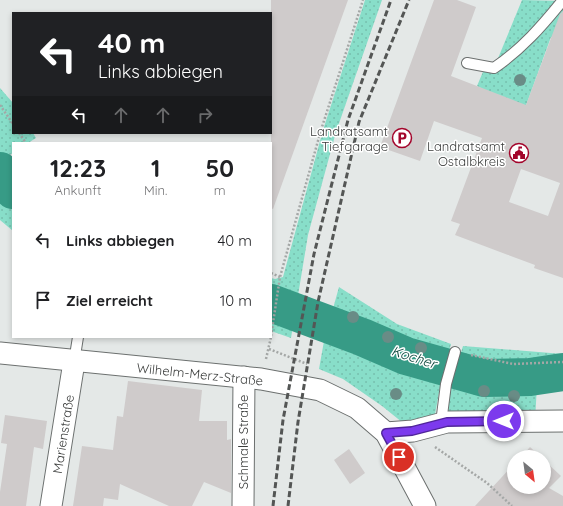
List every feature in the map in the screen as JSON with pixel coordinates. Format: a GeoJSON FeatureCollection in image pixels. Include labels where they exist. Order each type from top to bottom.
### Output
{"type":"FeatureCollection","features":[{"type":"Feature","properties":{"kind":"street","name":"Wilhelm-Merz-Straße"},"geometry":{"type":"LineString","coordinates":[[0,353],[74,362],[244,377],[320,390],[357,408],[386,433],[425,506]]}},
{"type":"Feature","properties":{"kind":"street","name":"Marienstraße"},"geometry":{"type":"LineString","coordinates":[[51,506],[74,362]]}},
{"type":"Feature","properties":{"kind":"street","name":"Schmale Straße"},"geometry":{"type":"LineString","coordinates":[[243,506],[244,377]]}},
{"type":"Feature","properties":{"kind":"street"},"geometry":{"type":"LineString","coordinates":[[386,433],[412,431],[441,423],[472,420],[563,421]]}},
{"type":"Feature","properties":{"kind":"lane"},"geometry":{"type":"LineString","coordinates":[[467,63],[494,68],[511,57],[537,32],[563,0]]}},
{"type":"Feature","properties":{"kind":"lane"},"geometry":{"type":"LineString","coordinates":[[74,362],[78,338]]}},
{"type":"Feature","properties":{"kind":"lane"},"geometry":{"type":"LineString","coordinates":[[441,423],[446,384],[455,352]]}},
{"type":"Feature","properties":{"kind":"path"},"geometry":{"type":"LineString","coordinates":[[272,332],[280,277],[321,130],[363,0]]}},
{"type":"Feature","properties":{"kind":"path"},"geometry":{"type":"LineString","coordinates":[[0,105],[12,123]]}},
{"type":"Feature","properties":{"kind":"path"},"geometry":{"type":"LineString","coordinates":[[272,273],[280,277]]}},
{"type":"Feature","properties":{"kind":"path"},"geometry":{"type":"LineString","coordinates":[[268,349],[271,338]]}},
{"type":"Feature","properties":{"kind":"path"},"geometry":{"type":"LineString","coordinates":[[455,352],[513,364],[563,362]]}},
{"type":"Feature","properties":{"kind":"path"},"geometry":{"type":"LineString","coordinates":[[412,431],[487,483],[512,506]]}},
{"type":"Feature","properties":{"kind":"green space"},"geometry":{"type":"Polygon","coordinates":[[[365,0],[382,0],[336,132],[308,235],[291,338],[272,331],[272,278],[283,277],[323,130],[365,0]]]}},
{"type":"Feature","properties":{"kind":"green space"},"geometry":{"type":"Polygon","coordinates":[[[522,0],[563,1],[563,41],[551,37],[524,111],[477,86],[485,67],[494,68],[522,0]]]}},
{"type":"Feature","properties":{"kind":"green space"},"geometry":{"type":"Polygon","coordinates":[[[0,88],[12,102],[12,134],[34,134],[36,138],[30,142],[12,142],[12,154],[1,161],[12,178],[12,230],[0,220],[0,88]]]}},
{"type":"Feature","properties":{"kind":"green space"},"geometry":{"type":"Polygon","coordinates":[[[339,287],[397,324],[451,344],[441,382],[433,425],[413,431],[382,406],[343,379],[319,369],[324,341],[339,287]]]}},
{"type":"Feature","properties":{"kind":"green space"},"geometry":{"type":"Polygon","coordinates":[[[463,346],[563,354],[563,380],[537,385],[535,421],[447,422],[451,384],[463,346]]]}},
{"type":"Feature","properties":{"kind":"building"},"geometry":{"type":"Polygon","coordinates":[[[271,0],[348,0],[273,209],[271,142],[271,0]]]}},
{"type":"Feature","properties":{"kind":"building","name":"Landratsamt Ostalbkreis"},"geometry":{"type":"Polygon","coordinates":[[[434,0],[457,0],[476,7],[451,76],[526,105],[560,14],[563,11],[563,278],[534,268],[535,265],[455,235],[460,224],[451,221],[482,138],[434,121],[420,161],[380,147],[434,0]],[[521,169],[509,202],[548,216],[560,183],[521,169]]]}},
{"type":"Feature","properties":{"kind":"building"},"geometry":{"type":"Polygon","coordinates":[[[128,381],[202,390],[199,421],[227,421],[227,440],[231,439],[231,493],[204,482],[192,506],[169,506],[120,484],[118,500],[104,498],[103,506],[73,506],[82,446],[113,450],[117,416],[123,417],[128,381]]]}},
{"type":"Feature","properties":{"kind":"building"},"geometry":{"type":"Polygon","coordinates":[[[5,415],[47,421],[43,449],[34,447],[26,506],[0,506],[0,492],[7,444],[1,443],[5,415]]]}},
{"type":"Feature","properties":{"kind":"building"},"geometry":{"type":"Polygon","coordinates":[[[349,449],[365,473],[350,484],[334,460],[349,449]]]}},
{"type":"Feature","properties":{"kind":"building"},"geometry":{"type":"Polygon","coordinates":[[[551,467],[561,476],[551,486],[551,467]]]}},
{"type":"Feature","properties":{"kind":"building"},"geometry":{"type":"Polygon","coordinates":[[[507,472],[507,494],[551,494],[551,489],[563,496],[563,506],[475,506],[507,472]]]}},
{"type":"Feature","properties":{"kind":"waterway","name":"Kocher"},"geometry":{"type":"LineString","coordinates":[[0,171],[12,189]]}},
{"type":"Feature","properties":{"kind":"waterway","name":"Kocher"},"geometry":{"type":"LineString","coordinates":[[272,303],[362,337],[406,356],[484,378],[530,377],[563,372]]}},
{"type":"Feature","properties":{"kind":"railway"},"geometry":{"type":"LineString","coordinates":[[273,506],[283,420],[314,254],[348,120],[391,0]]}},
{"type":"Feature","properties":{"kind":"railway"},"geometry":{"type":"LineString","coordinates":[[288,506],[298,422],[318,302],[359,122],[409,0]]}},
{"type":"Feature","properties":{"kind":"place","name":"Landratsamt Tiefgarage"},"geometry":{"type":"Point","coordinates":[402,138]}},
{"type":"Feature","properties":{"kind":"place","name":"Landratsamt Ostalbkreis"},"geometry":{"type":"Point","coordinates":[519,153]}},
{"type":"Feature","properties":{"kind":"route"},"geometry":{"type":"LineString","coordinates":[[399,457],[386,433],[412,431],[447,422],[472,420],[504,421]]}}]}
